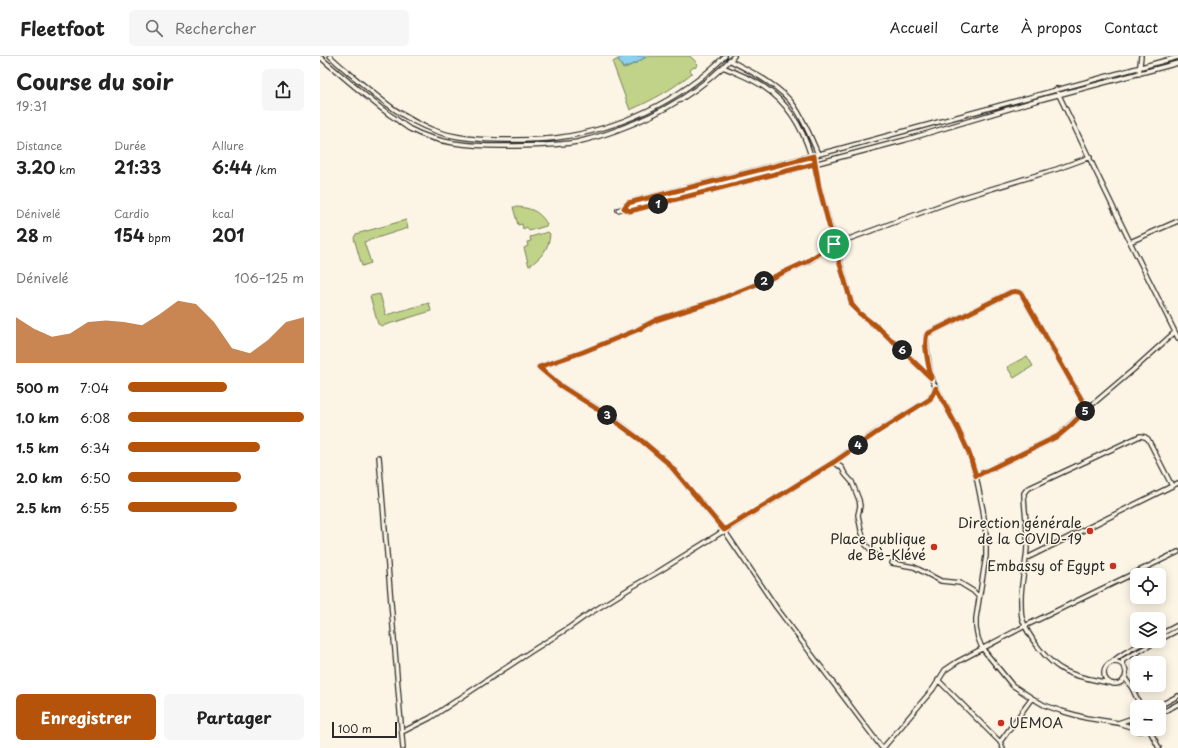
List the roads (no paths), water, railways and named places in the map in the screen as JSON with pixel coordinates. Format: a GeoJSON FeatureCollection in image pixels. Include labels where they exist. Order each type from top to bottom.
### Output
{"type":"FeatureCollection","features":[{"type":"Feature","properties":{"kind":"street"},"geometry":{"type":"LineString","coordinates":[[330,56],[376,96],[397,111],[434,131],[451,136],[517,140],[572,136],[604,128],[632,117],[679,93],[709,71],[724,56]]}},
{"type":"Feature","properties":{"kind":"street"},"geometry":{"type":"LineString","coordinates":[[320,58],[372,101],[410,129],[438,139],[462,144],[480,146],[539,146],[578,142],[600,136],[628,126],[663,110],[700,86],[734,56]]}},
{"type":"Feature","properties":{"kind":"street"},"geometry":{"type":"LineString","coordinates":[[1139,74],[1140,56]]}},
{"type":"Feature","properties":{"kind":"street"},"geometry":{"type":"LineString","coordinates":[[618,210],[624,208],[628,203],[812,156],[1178,57]]}},
{"type":"Feature","properties":{"kind":"street"},"geometry":{"type":"LineString","coordinates":[[730,60],[780,91],[794,106],[805,123],[818,154]]}},
{"type":"Feature","properties":{"kind":"street"},"geometry":{"type":"LineString","coordinates":[[624,208],[630,211],[814,164],[1178,63]]}},
{"type":"Feature","properties":{"kind":"street"},"geometry":{"type":"LineString","coordinates":[[722,67],[744,76],[764,87],[790,111],[806,140],[812,156],[834,244],[852,305],[859,313],[881,330],[931,378]]}},
{"type":"Feature","properties":{"kind":"street"},"geometry":{"type":"LineString","coordinates":[[1056,89],[1178,338]]}},
{"type":"Feature","properties":{"kind":"street"},"geometry":{"type":"LineString","coordinates":[[936,123],[938,130]]}},
{"type":"Feature","properties":{"kind":"street"},"geometry":{"type":"LineString","coordinates":[[1090,157],[1057,169],[961,198],[834,244],[806,262],[760,283],[715,301],[656,320],[637,330],[583,352],[539,367],[561,386],[608,416],[642,441],[668,463],[724,530],[776,607],[882,748],[932,689],[945,670],[957,662],[1025,626],[1178,552]]}},
{"type":"Feature","properties":{"kind":"street"},"geometry":{"type":"LineString","coordinates":[[1130,242],[1178,221]]}},
{"type":"Feature","properties":{"kind":"street"},"geometry":{"type":"LineString","coordinates":[[1087,409],[1021,293],[1017,291],[1011,292],[927,334],[927,350],[931,378],[969,453],[976,476],[983,510],[986,534],[986,556],[979,597],[976,628],[982,648],[1012,685],[1032,698],[1044,704],[1086,718],[1118,723],[1130,727]]}},
{"type":"Feature","properties":{"kind":"street"},"geometry":{"type":"LineString","coordinates":[[976,476],[1058,436],[1175,332]]}},
{"type":"Feature","properties":{"kind":"street"},"geometry":{"type":"LineString","coordinates":[[402,732],[430,718],[570,627],[584,616],[632,586],[658,572],[834,462],[876,433],[930,399],[936,388]]}},
{"type":"Feature","properties":{"kind":"street"},"geometry":{"type":"LineString","coordinates":[[1122,664],[1126,672],[1125,678],[1118,684],[1066,672],[1047,658],[1025,626],[1020,601],[1026,558],[1027,525],[1024,493],[1028,489],[1140,436],[1148,439],[1172,486]]}},
{"type":"Feature","properties":{"kind":"street"},"geometry":{"type":"LineString","coordinates":[[379,457],[403,748]]}},
{"type":"Feature","properties":{"kind":"street"},"geometry":{"type":"LineString","coordinates":[[834,462],[842,468],[852,482],[860,500],[858,515],[861,530],[866,545],[876,555]]}},
{"type":"Feature","properties":{"kind":"street"},"geometry":{"type":"LineString","coordinates":[[1026,558],[1178,483]]}},
{"type":"Feature","properties":{"kind":"street"},"geometry":{"type":"LineString","coordinates":[[892,563],[914,567],[941,581],[960,584],[973,591],[979,597]]}},
{"type":"Feature","properties":{"kind":"street"},"geometry":{"type":"LineString","coordinates":[[1166,631],[1178,625]]}},
{"type":"Feature","properties":{"kind":"street"},"geometry":{"type":"LineString","coordinates":[[1166,637],[1178,630]]}},
{"type":"Feature","properties":{"kind":"street"},"geometry":{"type":"LineString","coordinates":[[1110,683],[1105,678],[1104,672],[1106,666],[1133,648]]}},
{"type":"Feature","properties":{"kind":"street"},"geometry":{"type":"LineString","coordinates":[[1122,664],[1123,660],[1145,648]]}},
{"type":"Feature","properties":{"kind":"street"},"geometry":{"type":"LineString","coordinates":[[1112,663],[1122,664]]}},
{"type":"Feature","properties":{"kind":"street"},"geometry":{"type":"LineString","coordinates":[[1125,678],[1138,700]]}},
{"type":"Feature","properties":{"kind":"street"},"geometry":{"type":"LineString","coordinates":[[938,680],[1000,742],[1003,748]]}},
{"type":"Feature","properties":{"kind":"street"},"geometry":{"type":"LineString","coordinates":[[1166,702],[1178,696]]}},
{"type":"Feature","properties":{"kind":"street"},"geometry":{"type":"LineString","coordinates":[[1000,742],[1032,698]]}},
{"type":"Feature","properties":{"kind":"street"},"geometry":{"type":"LineString","coordinates":[[1166,710],[1178,704]]}},
{"type":"Feature","properties":{"kind":"street"},"geometry":{"type":"LineString","coordinates":[[1118,723],[1130,719]]}},
{"type":"Feature","properties":{"kind":"street"},"geometry":{"type":"LineString","coordinates":[[1153,736],[1159,748]]}},
{"type":"Feature","properties":{"kind":"water"},"geometry":{"type":"Polygon","coordinates":[[[625,56],[647,56],[636,63],[623,68],[618,59],[625,56]]]}},
{"type":"Feature","properties":{"kind":"place","name":"Direction générale de la COVID-19"},"geometry":{"type":"Point","coordinates":[1090,531]}},
{"type":"Feature","properties":{"kind":"place","name":"Place publique de Bè-Klévé"},"geometry":{"type":"Point","coordinates":[934,547]}},
{"type":"Feature","properties":{"kind":"place","name":"Embassy of Egypt"},"geometry":{"type":"Point","coordinates":[1113,566]}},
{"type":"Feature","properties":{"kind":"place","name":"UEMOA"},"geometry":{"type":"Point","coordinates":[1001,723]}}]}
